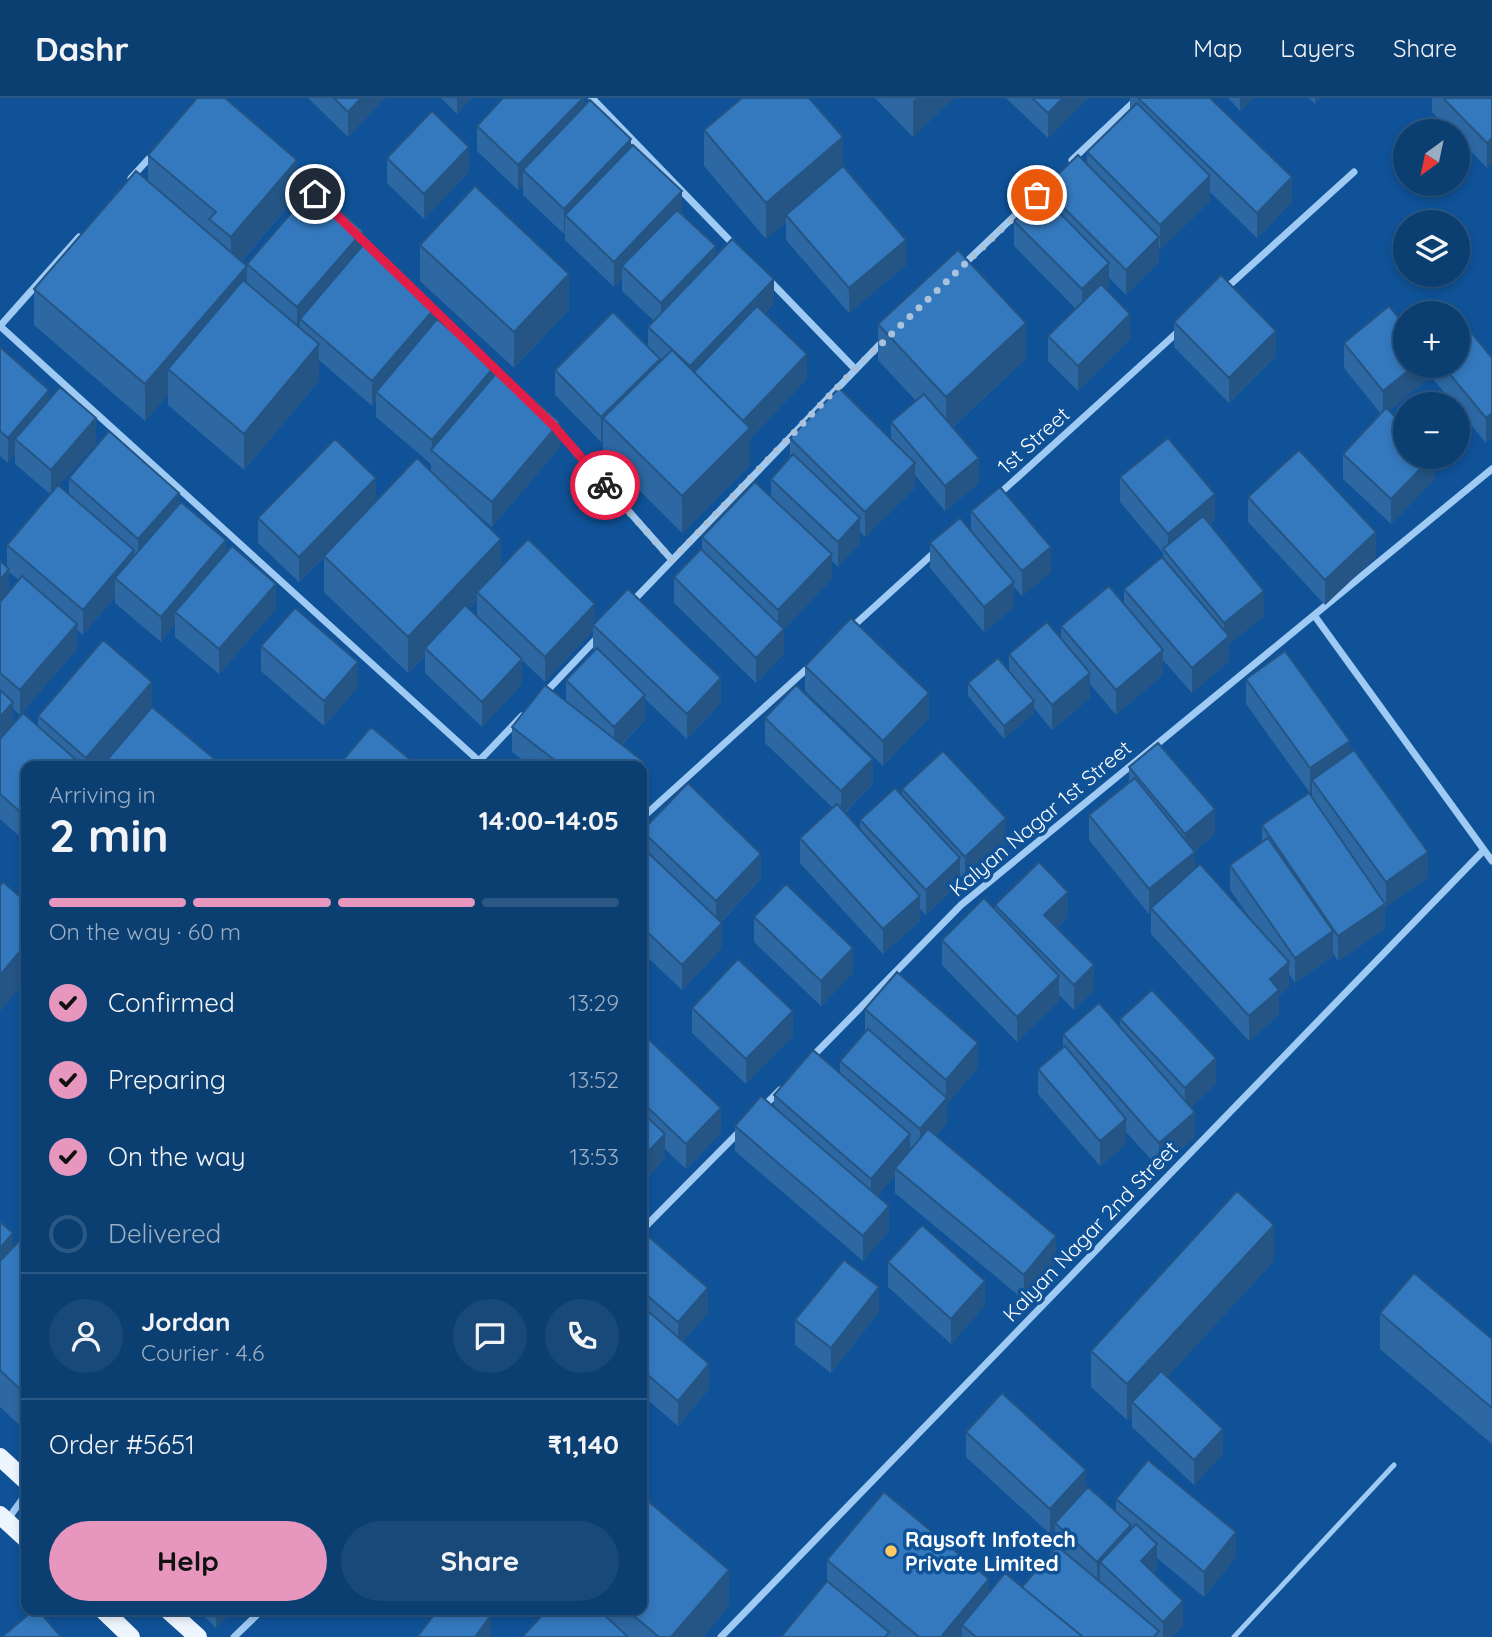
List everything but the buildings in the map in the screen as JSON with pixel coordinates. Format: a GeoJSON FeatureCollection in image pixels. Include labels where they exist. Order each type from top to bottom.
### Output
{"type":"FeatureCollection","features":[{"type":"Feature","properties":{"kind":"main road"},"geometry":{"type":"LineString","coordinates":[[0,1457],[21,1477]]}},
{"type":"Feature","properties":{"kind":"main road"},"geometry":{"type":"LineString","coordinates":[[3,1518],[21,1534]]}},
{"type":"Feature","properties":{"kind":"main road"},"geometry":{"type":"LineString","coordinates":[[108,1615],[131,1637]]}},
{"type":"Feature","properties":{"kind":"main road"},"geometry":{"type":"LineString","coordinates":[[174,1615],[198,1637]]}},
{"type":"Feature","properties":{"kind":"street"},"geometry":{"type":"LineString","coordinates":[[592,98],[738,248]]}},
{"type":"Feature","properties":{"kind":"street"},"geometry":{"type":"LineString","coordinates":[[1067,166],[1138,98]]}},
{"type":"Feature","properties":{"kind":"street"},"geometry":{"type":"LineString","coordinates":[[129,181],[157,150]]}},
{"type":"Feature","properties":{"kind":"street"},"geometry":{"type":"LineString","coordinates":[[285,166],[325,204]]}},
{"type":"Feature","properties":{"kind":"street"},"geometry":{"type":"LineString","coordinates":[[1220,294],[1354,172]]}},
{"type":"Feature","properties":{"kind":"street"},"geometry":{"type":"LineString","coordinates":[[956,272],[1057,175]]}},
{"type":"Feature","properties":{"kind":"street"},"geometry":{"type":"LineString","coordinates":[[83,233],[0,326],[480,761]]}},
{"type":"Feature","properties":{"kind":"street"},"geometry":{"type":"LineString","coordinates":[[355,233],[414,291]]}},
{"type":"Feature","properties":{"kind":"street"},"geometry":{"type":"LineString","coordinates":[[757,268],[855,369]]}},
{"type":"Feature","properties":{"kind":"street"},"geometry":{"type":"LineString","coordinates":[[424,301],[514,387]]}},
{"type":"Feature","properties":{"kind":"street","name":"1st Street"},"geometry":{"type":"LineString","coordinates":[[993,500],[1189,322]]}},
{"type":"Feature","properties":{"kind":"street"},"geometry":{"type":"LineString","coordinates":[[624,610],[895,330]]}},
{"type":"Feature","properties":{"kind":"street"},"geometry":{"type":"LineString","coordinates":[[544,416],[672,560]]}},
{"type":"Feature","properties":{"kind":"street","name":"Kalyan Nagar 1st Street"},"geometry":{"type":"LineString","coordinates":[[806,1062],[961,905],[1492,469]]}},
{"type":"Feature","properties":{"kind":"street"},"geometry":{"type":"LineString","coordinates":[[838,640],[942,547]]}},
{"type":"Feature","properties":{"kind":"street"},"geometry":{"type":"LineString","coordinates":[[1314,615],[1492,861]]}},
{"type":"Feature","properties":{"kind":"street"},"geometry":{"type":"LineString","coordinates":[[537,700],[604,630]]}},
{"type":"Feature","properties":{"kind":"street"},"geometry":{"type":"LineString","coordinates":[[647,813],[818,659]]}},
{"type":"Feature","properties":{"kind":"street"},"geometry":{"type":"LineString","coordinates":[[485,761],[527,710]]}},
{"type":"Feature","properties":{"kind":"street","name":"Kalyan Nagar 2nd Street"},"geometry":{"type":"LineString","coordinates":[[721,1637],[1483,850]]}},
{"type":"Feature","properties":{"kind":"street"},"geometry":{"type":"LineString","coordinates":[[758,1112],[787,1082]]}},
{"type":"Feature","properties":{"kind":"street"},"geometry":{"type":"LineString","coordinates":[[647,1225],[748,1121]]}},
{"type":"Feature","properties":{"kind":"street"},"geometry":{"type":"LineString","coordinates":[[3,1518],[21,1499]]}},
{"type":"Feature","properties":{"kind":"street"},"geometry":{"type":"LineString","coordinates":[[234,1637],[257,1615]]}},
{"type":"Feature","properties":{"kind":"lane"},"geometry":{"type":"LineString","coordinates":[[1234,1637],[1394,1465]]}},
{"type":"Feature","properties":{"kind":"way so far"},"geometry":{"type":"LineString","coordinates":[[605,485],[672,560],[855,369],[1037,195]]}},
{"type":"Feature","properties":{"kind":"place","name":"Raysoft Infotech Private Limited"},"geometry":{"type":"Point","coordinates":[891,1551]}},
{"type":"Feature","properties":{"kind":"route"},"geometry":{"type":"LineString","coordinates":[[315,194],[554,426],[605,485]]}}]}
